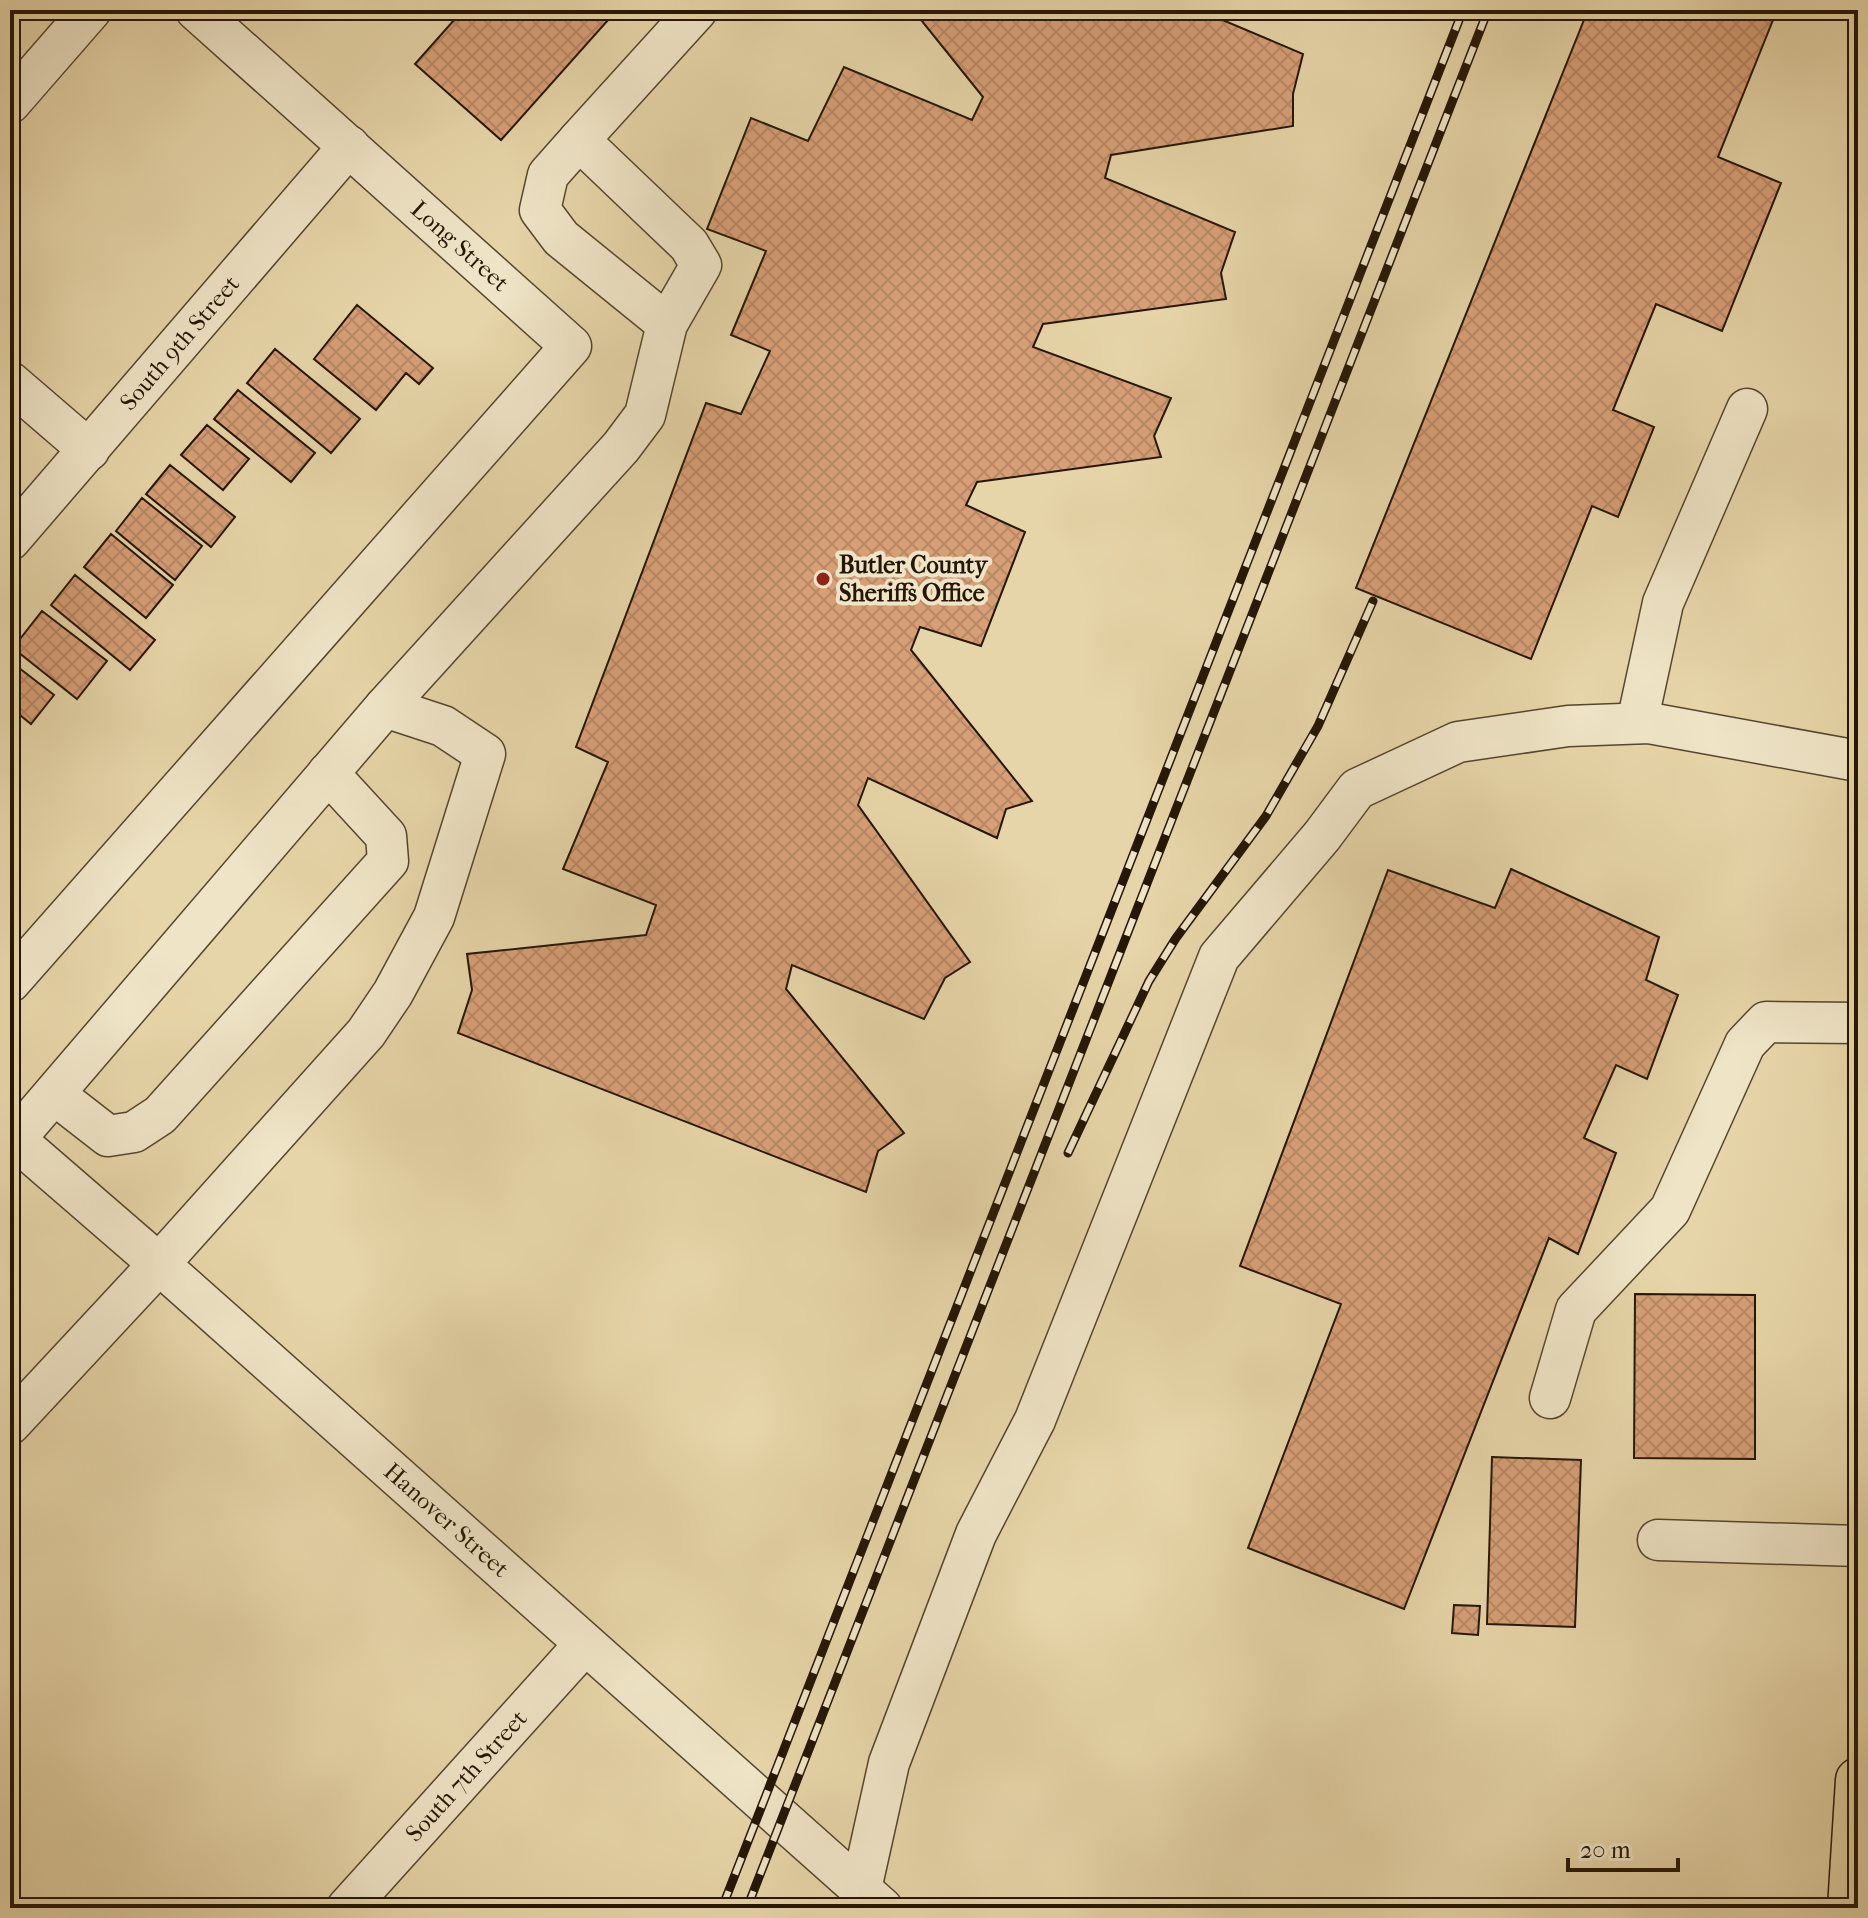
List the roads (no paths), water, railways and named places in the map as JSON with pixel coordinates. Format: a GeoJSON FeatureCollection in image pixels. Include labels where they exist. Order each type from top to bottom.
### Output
{"type":"FeatureCollection","features":[{"type":"Feature","properties":{"kind":"main road"},"geometry":{"type":"LineString","coordinates":[[1850,1908],[1858,1780]]}},
{"type":"Feature","properties":{"kind":"street"},"geometry":{"type":"LineString","coordinates":[[10,103],[91,10]]}},
{"type":"Feature","properties":{"kind":"street","name":"Long Street"},"geometry":{"type":"LineString","coordinates":[[10,982],[571,346],[196,10]]}},
{"type":"Feature","properties":{"kind":"street"},"geometry":{"type":"LineString","coordinates":[[667,324],[561,238],[540,210],[548,175],[697,10]]}},
{"type":"Feature","properties":{"kind":"street"},"geometry":{"type":"LineString","coordinates":[[13,1137],[54,1094],[385,707],[621,447],[645,415],[667,324],[701,265],[689,245],[579,140]]}},
{"type":"Feature","properties":{"kind":"street","name":"South 9th Street"},"geometry":{"type":"LineString","coordinates":[[10,540],[349,146]]}},
{"type":"Feature","properties":{"kind":"street"},"geometry":{"type":"LineString","coordinates":[[10,382],[89,450]]}},
{"type":"Feature","properties":{"kind":"street"},"geometry":{"type":"LineString","coordinates":[[1637,723],[1663,603],[1747,409]]}},
{"type":"Feature","properties":{"kind":"street"},"geometry":{"type":"LineString","coordinates":[[10,1424],[159,1264],[366,1033],[393,993],[434,917],[485,754],[443,726],[385,707]]}},
{"type":"Feature","properties":{"kind":"street"},"geometry":{"type":"LineString","coordinates":[[872,1899],[889,1763],[976,1534],[1035,1420],[1219,957],[1322,836],[1357,789],[1458,742],[1568,726],[1649,723],[1858,761]]}},
{"type":"Feature","properties":{"kind":"street"},"geometry":{"type":"LineString","coordinates":[[54,1094],[108,1136],[134,1132],[160,1115],[388,861],[386,836],[328,773]]}},
{"type":"Feature","properties":{"kind":"street"},"geometry":{"type":"LineString","coordinates":[[1550,1398],[1576,1310],[1670,1210],[1745,1044],[1766,1022],[1858,1023]]}},
{"type":"Feature","properties":{"kind":"street","name":"Hanover Street"},"geometry":{"type":"LineString","coordinates":[[13,1137],[872,1899]]}},
{"type":"Feature","properties":{"kind":"street"},"geometry":{"type":"LineString","coordinates":[[1658,1540],[1858,1546]]}},
{"type":"Feature","properties":{"kind":"street","name":"South 7th Street"},"geometry":{"type":"LineString","coordinates":[[347,1908],[585,1644]]}},
{"type":"Feature","properties":{"kind":"railway"},"geometry":{"type":"LineString","coordinates":[[722,1908],[1463,10]]}},
{"type":"Feature","properties":{"kind":"railway"},"geometry":{"type":"LineString","coordinates":[[747,1908],[1488,10]]}},
{"type":"Feature","properties":{"kind":"railway"},"geometry":{"type":"LineString","coordinates":[[1068,1153],[1149,981],[1176,938],[1266,816],[1318,726],[1373,601]]}},
{"type":"Feature","properties":{"kind":"place","name":"Butler County Sheriffs Office"},"geometry":{"type":"Point","coordinates":[823,579]}}]}
